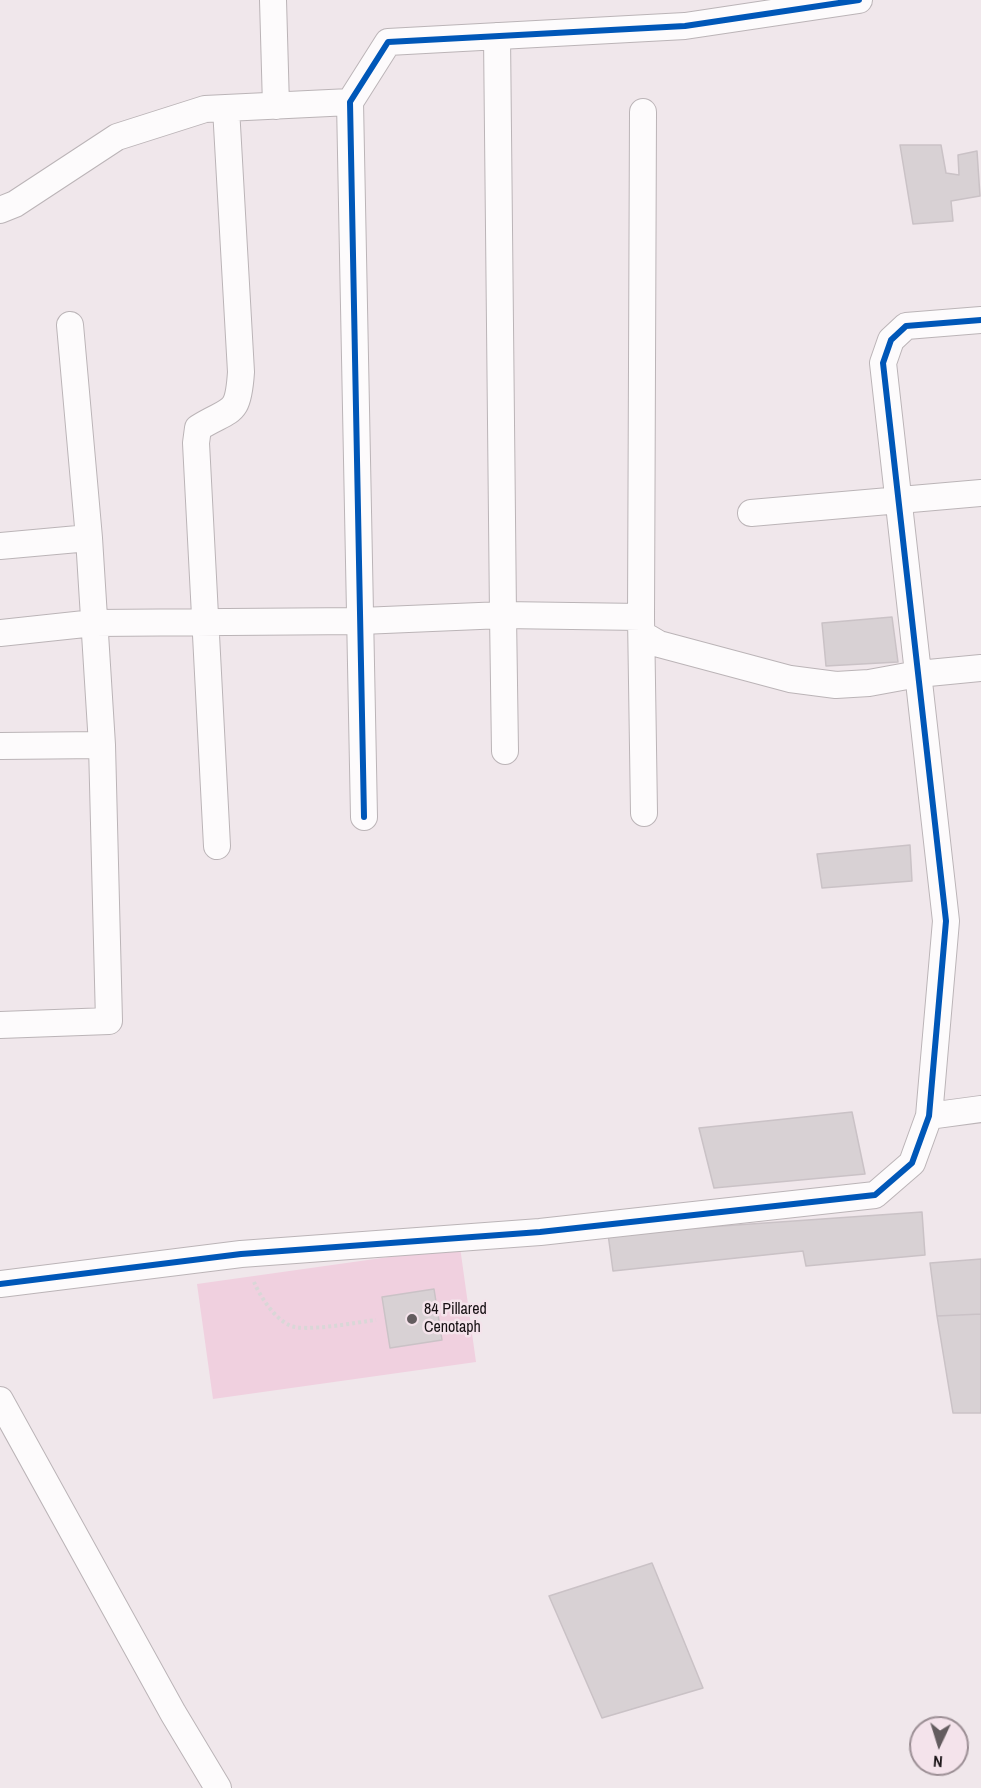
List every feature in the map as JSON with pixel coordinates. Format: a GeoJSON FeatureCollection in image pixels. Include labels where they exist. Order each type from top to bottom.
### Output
{"type":"FeatureCollection","features":[{"type":"Feature","properties":{"kind":"street"},"geometry":{"type":"LineString","coordinates":[[273,0],[276,106]]}},
{"type":"Feature","properties":{"kind":"street"},"geometry":{"type":"LineString","coordinates":[[364,817],[350,102],[388,42],[685,26],[859,0]]}},
{"type":"Feature","properties":{"kind":"street"},"geometry":{"type":"LineString","coordinates":[[496,36],[504,751]]}},
{"type":"Feature","properties":{"kind":"street"},"geometry":{"type":"LineString","coordinates":[[0,210],[15,204],[117,138],[205,109],[350,102]]}},
{"type":"Feature","properties":{"kind":"street"},"geometry":{"type":"LineString","coordinates":[[217,846],[197,436],[198,428],[231,412],[240,397],[241,372],[226,108]]}},
{"type":"Feature","properties":{"kind":"street"},"geometry":{"type":"LineString","coordinates":[[643,112],[644,813]]}},
{"type":"Feature","properties":{"kind":"street"},"geometry":{"type":"LineString","coordinates":[[0,1284],[241,1254],[540,1232],[875,1195],[912,1163],[929,1116],[946,921],[884,363],[891,340],[906,326],[981,320]]}},
{"type":"Feature","properties":{"kind":"street"},"geometry":{"type":"LineString","coordinates":[[0,1025],[109,1021],[102,745],[89,538],[70,325]]}},
{"type":"Feature","properties":{"kind":"street"},"geometry":{"type":"LineString","coordinates":[[751,513],[981,493]]}},
{"type":"Feature","properties":{"kind":"street"},"geometry":{"type":"LineString","coordinates":[[0,546],[89,538]]}},
{"type":"Feature","properties":{"kind":"street"},"geometry":{"type":"LineString","coordinates":[[0,633],[94,622],[361,621],[502,615],[642,625],[659,644],[790,679],[836,685],[869,683],[918,674],[981,668]]}},
{"type":"Feature","properties":{"kind":"street"},"geometry":{"type":"LineString","coordinates":[[0,746],[102,745]]}},
{"type":"Feature","properties":{"kind":"street"},"geometry":{"type":"LineString","coordinates":[[929,1116],[981,1109]]}},
{"type":"Feature","properties":{"kind":"street"},"geometry":{"type":"LineString","coordinates":[[0,1400],[173,1713],[218,1788]]}},
{"type":"Feature","properties":{"kind":"path"},"geometry":{"type":"LineString","coordinates":[[241,1254],[256,1288],[289,1326],[317,1327],[376,1320]]}},
{"type":"Feature","properties":{"kind":"shaded area"},"geometry":{"type":"Polygon","coordinates":[[[460,1247],[476,1362],[213,1399],[197,1284],[460,1247]]]}},
{"type":"Feature","properties":{"kind":"building"},"geometry":{"type":"Polygon","coordinates":[[[900,145],[941,145],[946,173],[959,175],[958,155],[977,151],[980,196],[951,201],[953,221],[913,224],[900,145]]]}},
{"type":"Feature","properties":{"kind":"building"},"geometry":{"type":"Polygon","coordinates":[[[892,617],[898,662],[826,666],[822,623],[892,617]]]}},
{"type":"Feature","properties":{"kind":"building"},"geometry":{"type":"Polygon","coordinates":[[[910,845],[912,881],[822,888],[817,854],[910,845]]]}},
{"type":"Feature","properties":{"kind":"building"},"geometry":{"type":"Polygon","coordinates":[[[852,1112],[865,1174],[714,1188],[699,1128],[852,1112]]]}},
{"type":"Feature","properties":{"kind":"building"},"geometry":{"type":"Polygon","coordinates":[[[922,1212],[925,1255],[806,1266],[803,1251],[613,1271],[608,1234],[922,1212]]]}},
{"type":"Feature","properties":{"kind":"building"},"geometry":{"type":"Polygon","coordinates":[[[981,1259],[981,1314],[937,1316],[930,1263],[981,1259]]]}},
{"type":"Feature","properties":{"kind":"building","name":"84 Pillared Cenotaph"},"geometry":{"type":"Polygon","coordinates":[[[434,1289],[442,1340],[390,1348],[382,1297],[434,1289]]]}},
{"type":"Feature","properties":{"kind":"building"},"geometry":{"type":"Polygon","coordinates":[[[981,1314],[981,1413],[953,1413],[937,1316],[981,1314]]]}},
{"type":"Feature","properties":{"kind":"building"},"geometry":{"type":"Polygon","coordinates":[[[652,1563],[703,1688],[602,1718],[549,1596],[652,1563]]]}},
{"type":"Feature","properties":{"kind":"cycle path"},"geometry":{"type":"LineString","coordinates":[[364,817],[350,102],[388,42],[685,26],[859,0]]}},
{"type":"Feature","properties":{"kind":"cycle path"},"geometry":{"type":"LineString","coordinates":[[0,1284],[241,1254],[540,1232],[875,1195],[912,1163],[929,1116],[946,921],[883,363],[891,340],[906,326],[981,320]]}},
{"type":"Feature","properties":{"kind":"place","name":"84 Pillared Cenotaph"},"geometry":{"type":"Point","coordinates":[412,1319]}}]}
